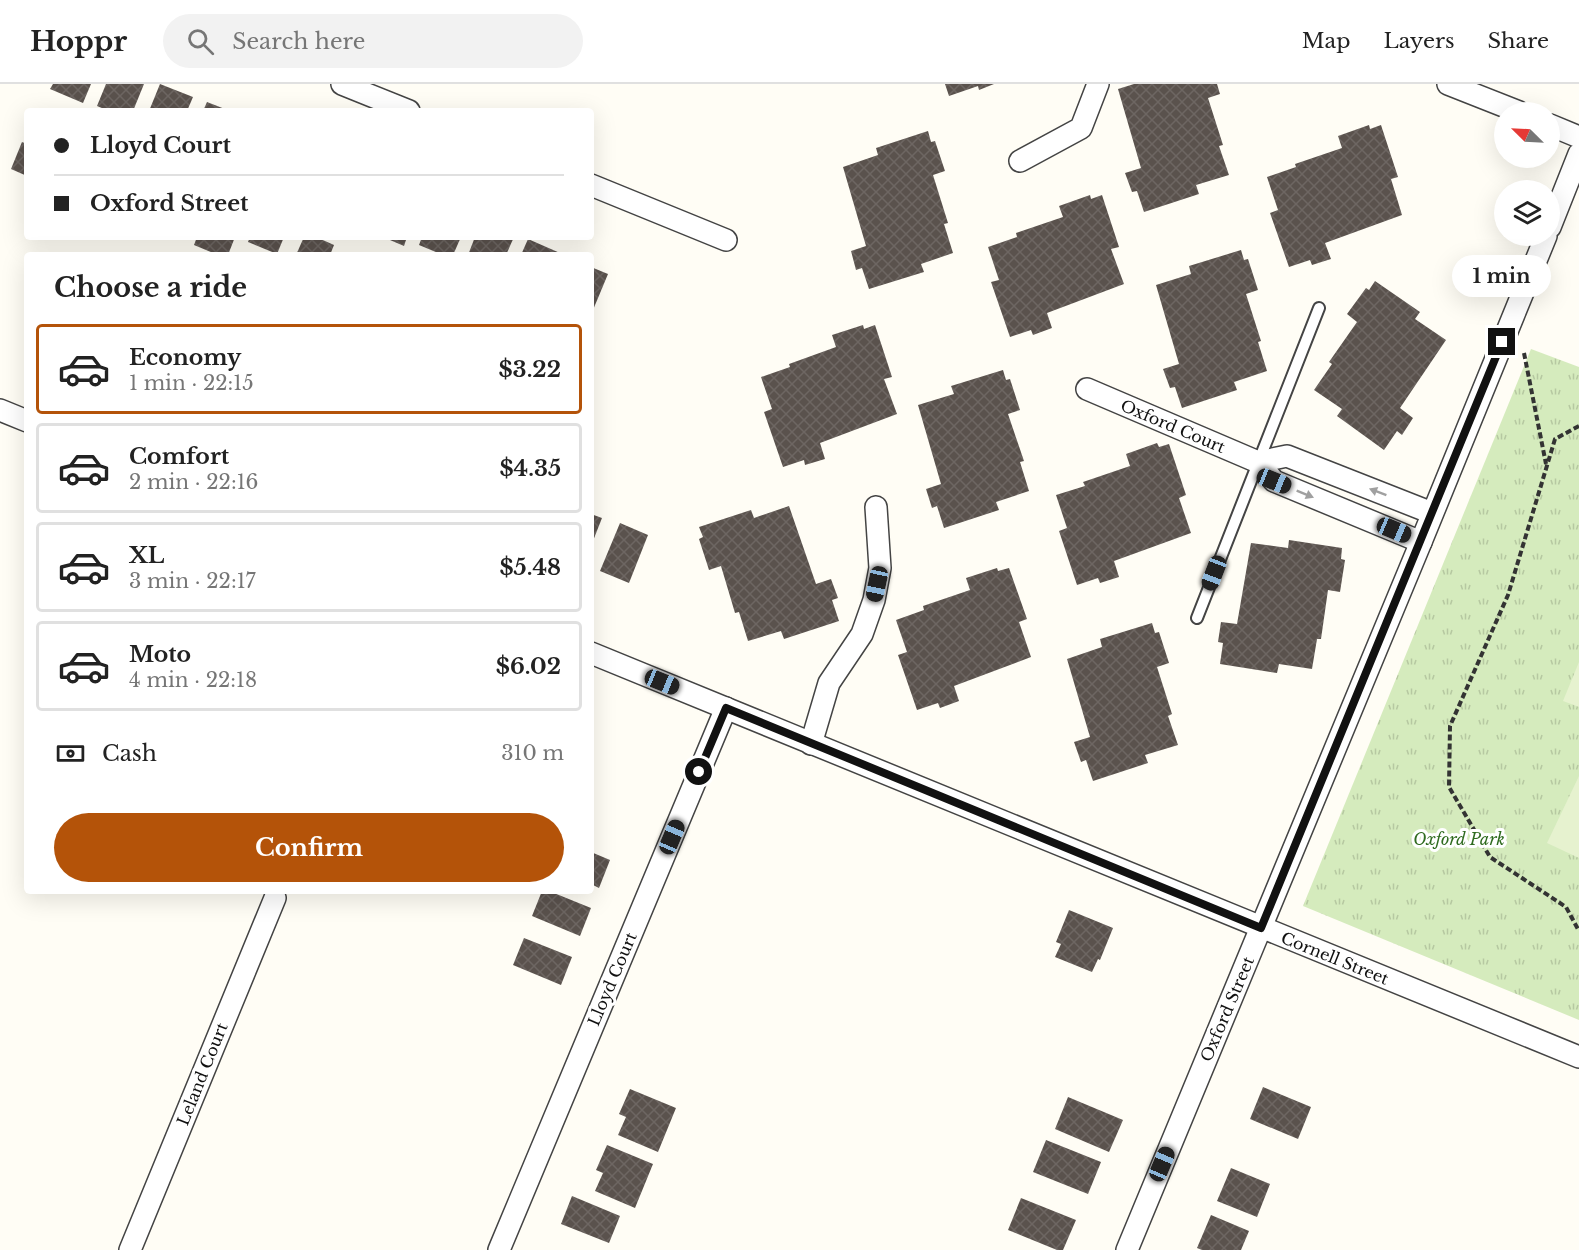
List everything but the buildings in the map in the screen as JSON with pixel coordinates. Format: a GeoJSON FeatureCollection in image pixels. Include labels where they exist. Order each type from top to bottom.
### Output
{"type":"FeatureCollection","features":[{"type":"Feature","properties":{"kind":"street"},"geometry":{"type":"LineString","coordinates":[[342,84],[402,108]]}},
{"type":"Feature","properties":{"kind":"street"},"geometry":{"type":"LineString","coordinates":[[1020,161],[1081,128],[1098,84]]}},
{"type":"Feature","properties":{"kind":"street"},"geometry":{"type":"LineString","coordinates":[[1448,84],[1494,102]]}},
{"type":"Feature","properties":{"kind":"street"},"geometry":{"type":"LineString","coordinates":[[1560,129],[1579,137]]}},
{"type":"Feature","properties":{"kind":"street"},"geometry":{"type":"LineString","coordinates":[[1560,201],[1579,154]]}},
{"type":"Feature","properties":{"kind":"street"},"geometry":{"type":"LineString","coordinates":[[594,186],[726,240]]}},
{"type":"Feature","properties":{"kind":"street","name":"Oxford Street"},"geometry":{"type":"LineString","coordinates":[[1126,1250],[1542,246]]}},
{"type":"Feature","properties":{"kind":"street","name":"Oxford Court"},"geometry":{"type":"LineString","coordinates":[[1087,389],[1258,462],[1274,481],[1421,542]]}},
{"type":"Feature","properties":{"kind":"street"},"geometry":{"type":"LineString","coordinates":[[0,410],[24,420]]}},
{"type":"Feature","properties":{"kind":"street"},"geometry":{"type":"LineString","coordinates":[[1258,462],[1287,456],[1432,513]]}},
{"type":"Feature","properties":{"kind":"street"},"geometry":{"type":"LineString","coordinates":[[811,744],[829,683],[862,634],[874,600],[880,568],[876,507]]}},
{"type":"Feature","properties":{"kind":"street","name":"Cornell Street"},"geometry":{"type":"LineString","coordinates":[[594,654],[1579,1057]]}},
{"type":"Feature","properties":{"kind":"street","name":"Lloyd Court"},"geometry":{"type":"LineString","coordinates":[[504,1248],[726,708]]}},
{"type":"Feature","properties":{"kind":"street","name":"Leland Court"},"geometry":{"type":"LineString","coordinates":[[130,1250],[274,898]]}},
{"type":"Feature","properties":{"kind":"lane"},"geometry":{"type":"LineString","coordinates":[[1197,618],[1319,308]]}},
{"type":"Feature","properties":{"kind":"path"},"geometry":{"type":"LineString","coordinates":[[1524,352],[1546,464]]}},
{"type":"Feature","properties":{"kind":"path"},"geometry":{"type":"LineString","coordinates":[[1579,426],[1555,440],[1508,595],[1450,726],[1449,787],[1490,857],[1566,907],[1579,931]]}},
{"type":"Feature","properties":{"kind":"green space","name":"Oxford Park"},"geometry":{"type":"Polygon","coordinates":[[[1531,349],[1579,367],[1579,1020],[1303,906],[1531,349]]]}},
{"type":"Feature","properties":{"kind":"green space"},"geometry":{"type":"Polygon","coordinates":[[[1579,662],[1579,707],[1563,701],[1579,662]]]}},
{"type":"Feature","properties":{"kind":"green space"},"geometry":{"type":"Polygon","coordinates":[[[1579,776],[1579,858],[1547,843],[1579,776]]]}},
{"type":"Feature","properties":{"kind":"route"},"geometry":{"type":"LineString","coordinates":[[699,772],[726,708],[1261,928],[1502,342]]}}]}
